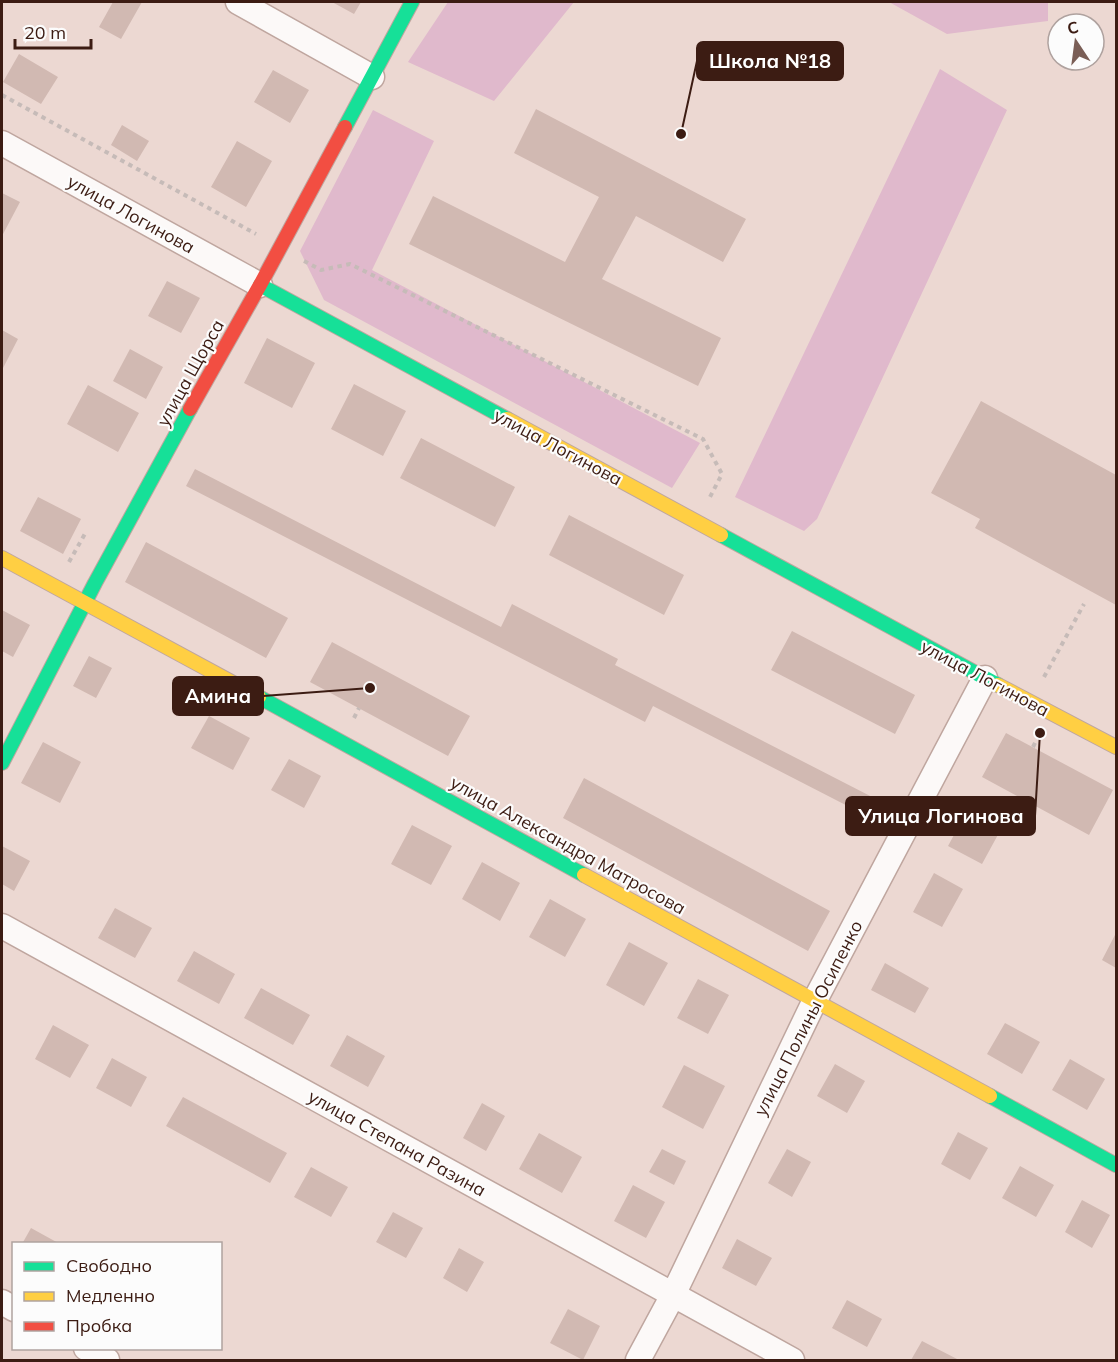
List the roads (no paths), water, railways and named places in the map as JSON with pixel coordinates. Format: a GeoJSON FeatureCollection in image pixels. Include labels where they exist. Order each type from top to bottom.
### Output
{"type":"FeatureCollection","features":[{"type":"Feature","properties":{"kind":"street"},"geometry":{"type":"LineString","coordinates":[[238,2],[372,77]]}},
{"type":"Feature","properties":{"kind":"street","name":"улица Щорса"},"geometry":{"type":"LineString","coordinates":[[2,763],[85,602],[218,357],[260,285],[412,2]]}},
{"type":"Feature","properties":{"kind":"street","name":"улица Логинова"},"geometry":{"type":"LineString","coordinates":[[2,142],[696,522],[1116,747]]}},
{"type":"Feature","properties":{"kind":"street","name":"улица Александра Матросова"},"geometry":{"type":"LineString","coordinates":[[2,558],[1116,1165]]}},
{"type":"Feature","properties":{"kind":"street","name":"улица Полины Осипенко"},"geometry":{"type":"LineString","coordinates":[[638,1360],[673,1295],[815,1000],[985,678]]}},
{"type":"Feature","properties":{"kind":"street","name":"улица Степана Разина"},"geometry":{"type":"LineString","coordinates":[[2,926],[792,1360]]}},
{"type":"Feature","properties":{"kind":"street"},"geometry":{"type":"LineString","coordinates":[[90,1350],[107,1360]]}},
{"type":"Feature","properties":{"kind":"place","name":"Школа №18"},"geometry":{"type":"Point","coordinates":[681,134]}},
{"type":"Feature","properties":{"kind":"place","name":"Амина"},"geometry":{"type":"Point","coordinates":[370,688]}},
{"type":"Feature","properties":{"kind":"place","name":"Улица Логинова"},"geometry":{"type":"Point","coordinates":[1040,733]}}]}
